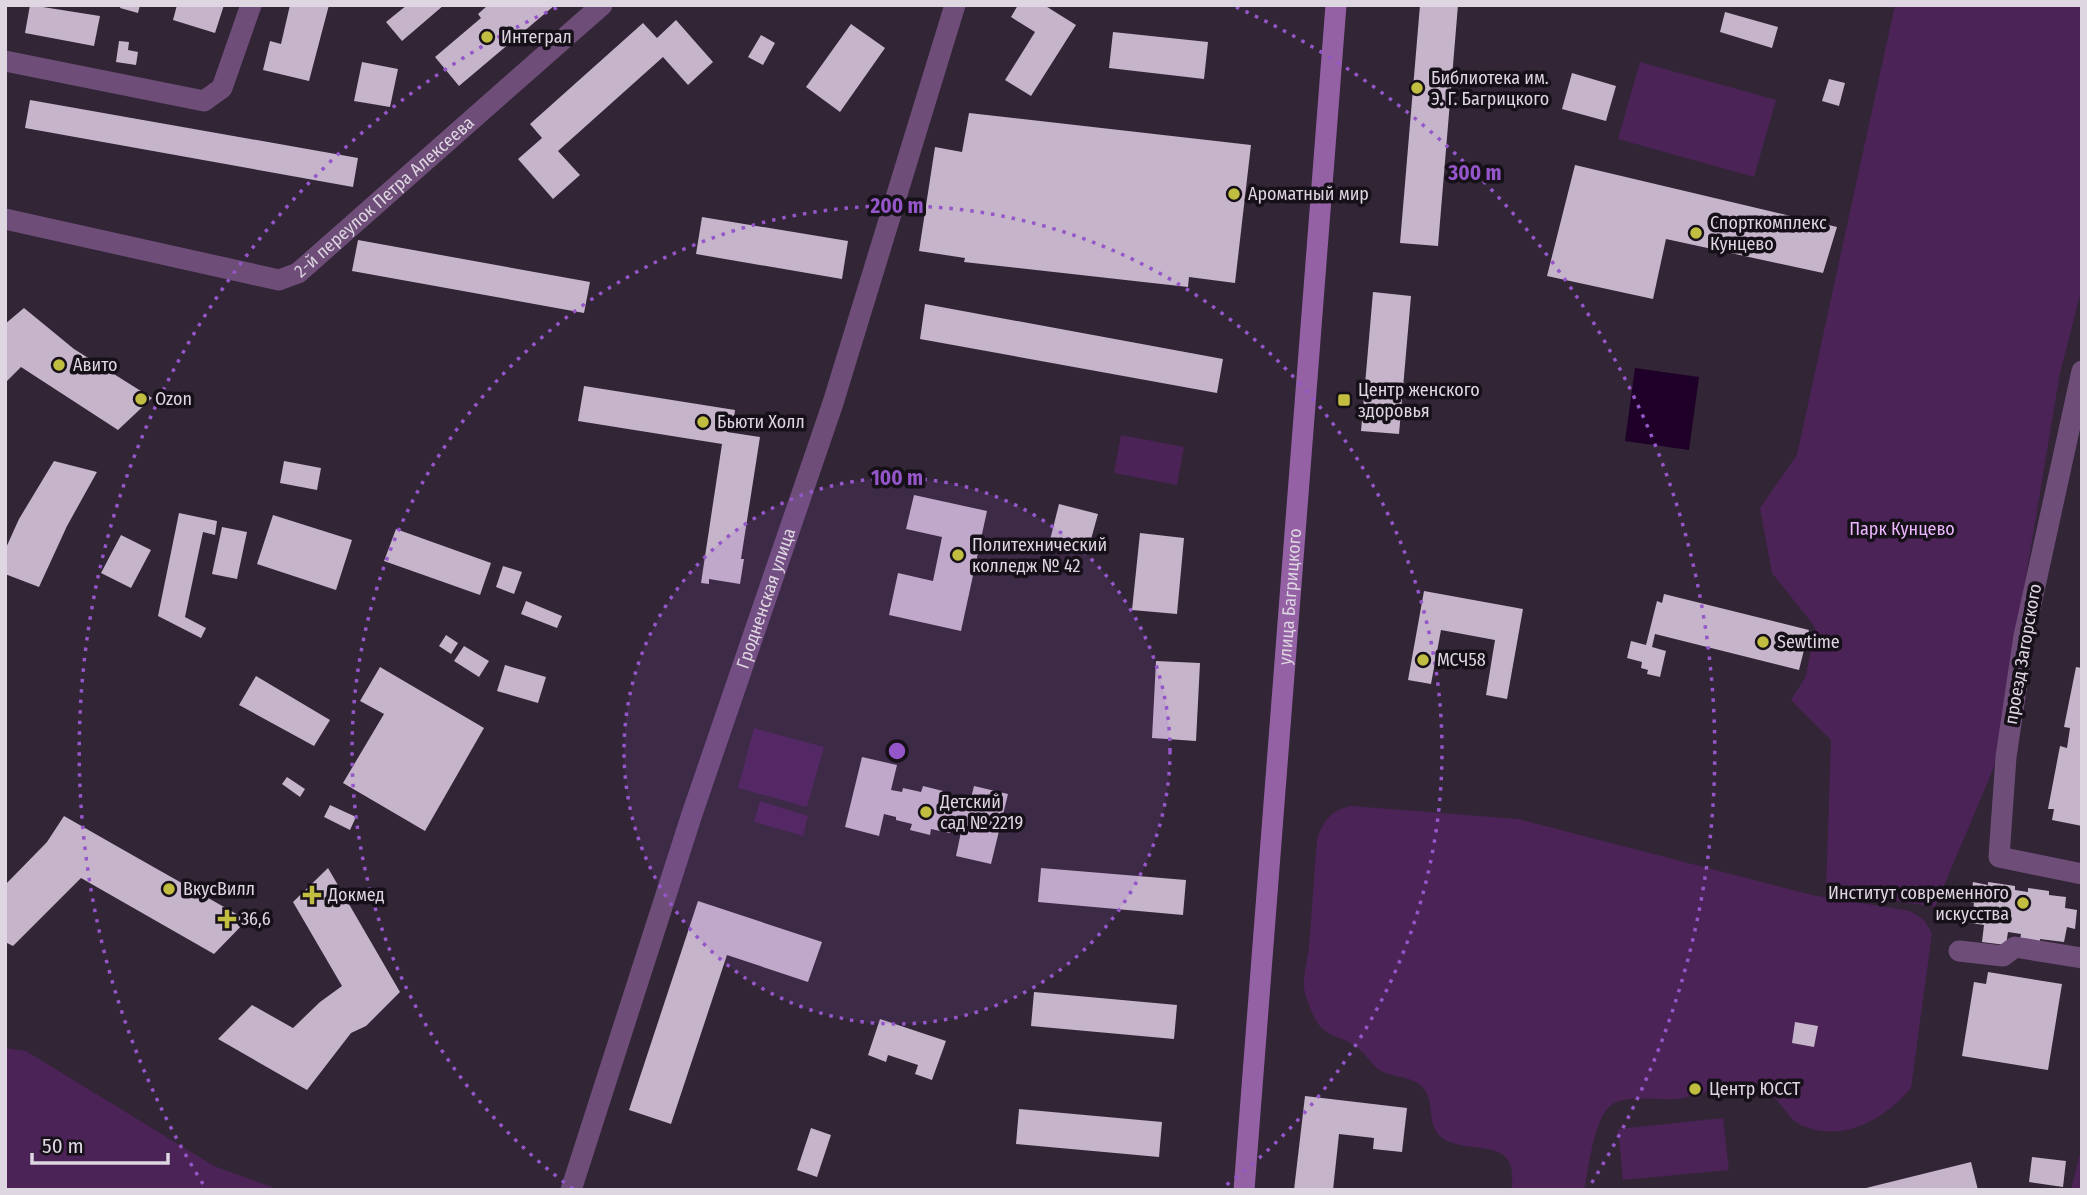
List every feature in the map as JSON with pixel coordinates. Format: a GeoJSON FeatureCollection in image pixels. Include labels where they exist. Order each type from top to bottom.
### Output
{"type":"FeatureCollection","features":[{"type":"Feature","properties":{"kind":"street"},"geometry":{"type":"LineString","coordinates":[[5,61],[204,101],[222,88],[251,5]]}},
{"type":"Feature","properties":{"kind":"street","name":"2-й переулок Петра Алексеева"},"geometry":{"type":"LineString","coordinates":[[5,219],[279,280],[298,273],[602,5]]}},
{"type":"Feature","properties":{"kind":"street","name":"Гродненская улица"},"geometry":{"type":"LineString","coordinates":[[571,1190],[696,802],[833,403],[955,5]]}},
{"type":"Feature","properties":{"kind":"street","name":"улица Багрицкого"},"geometry":{"type":"LineString","coordinates":[[1244,1190],[1336,5]]}},
{"type":"Feature","properties":{"kind":"street","name":"проезд Загорского"},"geometry":{"type":"LineString","coordinates":[[2082,371],[2024,636],[2006,758],[1999,857],[2082,874]]}},
{"type":"Feature","properties":{"kind":"street"},"geometry":{"type":"LineString","coordinates":[[1959,951],[2003,956],[2015,947],[2082,958]]}},
{"type":"Feature","properties":{"kind":"green space","name":"Парк Кунцево"},"geometry":{"type":"Polygon","coordinates":[[[1895,5],[2082,5],[2082,287],[2060,373],[1994,767],[1935,907],[1826,890],[1831,740],[1791,700],[1806,676],[1815,627],[1772,573],[1760,508],[1797,455],[1895,5]]]}},
{"type":"Feature","properties":{"kind":"green space"},"geometry":{"type":"Polygon","coordinates":[[[1640,62],[1776,100],[1754,177],[1618,139],[1640,62]]]}},
{"type":"Feature","properties":{"kind":"green space"},"geometry":{"type":"Polygon","coordinates":[[[1121,435],[1184,447],[1177,485],[1114,473],[1121,435]]]}},
{"type":"Feature","properties":{"kind":"green space"},"geometry":{"type":"Polygon","coordinates":[[[754,728],[824,747],[807,807],[738,788],[754,728]]]}},
{"type":"Feature","properties":{"kind":"green space"},"geometry":{"type":"Polygon","coordinates":[[[760,801],[808,816],[803,836],[754,822],[760,801]]]}},
{"type":"Feature","properties":{"kind":"green space"},"geometry":{"type":"Polygon","coordinates":[[[1351,806],[1518,819],[1812,895],[1910,911],[1924,920],[1932,933],[1911,1088],[1876,1118],[1848,1130],[1833,1132],[1818,1131],[1797,1123],[1775,1098],[1754,1087],[1731,1086],[1676,1099],[1631,1099],[1614,1103],[1608,1108],[1599,1125],[1584,1190],[1511,1190],[1512,1171],[1507,1159],[1499,1152],[1461,1145],[1438,1134],[1432,1122],[1428,1096],[1420,1085],[1381,1071],[1358,1048],[1324,1030],[1311,1011],[1304,983],[1317,839],[1329,817],[1338,810],[1351,806]]]}},
{"type":"Feature","properties":{"kind":"green space"},"geometry":{"type":"Polygon","coordinates":[[[5,1048],[26,1051],[214,1166],[280,1190],[5,1190],[5,1048]]]}},
{"type":"Feature","properties":{"kind":"green space"},"geometry":{"type":"Polygon","coordinates":[[[1723,1118],[1729,1170],[1623,1180],[1618,1129],[1723,1118]]]}},
{"type":"Feature","properties":{"kind":"green space"},"geometry":{"type":"Polygon","coordinates":[[[2082,1145],[2082,1190],[2071,1190],[2082,1145]]]}},
{"type":"Feature","properties":{"kind":"shaded area"},"geometry":{"type":"Polygon","coordinates":[[[1635,368],[1699,377],[1689,450],[1625,441],[1635,368]]]}},
{"type":"Feature","properties":{"kind":"building"},"geometry":{"type":"Polygon","coordinates":[[[30,5],[100,16],[94,46],[25,33],[30,5]]]}},
{"type":"Feature","properties":{"kind":"building"},"geometry":{"type":"Polygon","coordinates":[[[121,5],[140,5],[138,13],[120,8],[121,5]]]}},
{"type":"Feature","properties":{"kind":"building"},"geometry":{"type":"Polygon","coordinates":[[[177,5],[224,5],[215,33],[173,20],[177,5]]]}},
{"type":"Feature","properties":{"kind":"building"},"geometry":{"type":"Polygon","coordinates":[[[290,5],[329,5],[309,81],[263,70],[270,41],[281,44],[290,5]]]}},
{"type":"Feature","properties":{"kind":"building"},"geometry":{"type":"Polygon","coordinates":[[[407,5],[444,5],[402,41],[386,22],[407,5]]]}},
{"type":"Feature","properties":{"kind":"building","name":"Интеграл"},"geometry":{"type":"Polygon","coordinates":[[[488,5],[555,5],[459,86],[435,57],[481,18],[478,14],[488,5]]]}},
{"type":"Feature","properties":{"kind":"building"},"geometry":{"type":"Polygon","coordinates":[[[1018,5],[1044,5],[1076,25],[1031,96],[1005,80],[1035,32],[1011,17],[1018,5]]]}},
{"type":"Feature","properties":{"kind":"building"},"geometry":{"type":"Polygon","coordinates":[[[1420,5],[1458,5],[1438,246],[1400,243],[1420,5]]]}},
{"type":"Feature","properties":{"kind":"building"},"geometry":{"type":"Polygon","coordinates":[[[1725,12],[1778,27],[1772,48],[1720,32],[1725,12]]]}},
{"type":"Feature","properties":{"kind":"building"},"geometry":{"type":"Polygon","coordinates":[[[676,20],[713,62],[688,85],[663,57],[558,151],[580,175],[553,199],[518,159],[542,138],[530,124],[643,23],[657,38],[676,20]]]}},
{"type":"Feature","properties":{"kind":"building"},"geometry":{"type":"Polygon","coordinates":[[[851,24],[885,48],[840,112],[806,87],[851,24]]]}},
{"type":"Feature","properties":{"kind":"building"},"geometry":{"type":"Polygon","coordinates":[[[1113,32],[1208,42],[1204,79],[1109,68],[1113,32]]]}},
{"type":"Feature","properties":{"kind":"building"},"geometry":{"type":"Polygon","coordinates":[[[761,35],[775,43],[763,65],[748,57],[761,35]]]}},
{"type":"Feature","properties":{"kind":"building"},"geometry":{"type":"Polygon","coordinates":[[[119,41],[129,42],[128,50],[138,52],[136,65],[116,62],[119,41]]]}},
{"type":"Feature","properties":{"kind":"building"},"geometry":{"type":"Polygon","coordinates":[[[362,62],[398,69],[390,107],[354,101],[362,62]]]}},
{"type":"Feature","properties":{"kind":"building"},"geometry":{"type":"Polygon","coordinates":[[[1572,73],[1616,86],[1606,121],[1562,109],[1572,73]]]}},
{"type":"Feature","properties":{"kind":"building"},"geometry":{"type":"Polygon","coordinates":[[[1829,79],[1845,83],[1839,106],[1822,101],[1829,79]]]}},
{"type":"Feature","properties":{"kind":"building"},"geometry":{"type":"Polygon","coordinates":[[[30,100],[358,158],[353,187],[25,128],[30,100]]]}},
{"type":"Feature","properties":{"kind":"building"},"geometry":{"type":"Polygon","coordinates":[[[969,113],[1251,145],[1235,283],[1189,277],[1188,287],[964,262],[965,258],[919,251],[935,147],[962,152],[969,113]]]}},
{"type":"Feature","properties":{"kind":"building","name":"Спорткомплекс Кунцево"},"geometry":{"type":"Polygon","coordinates":[[[1575,165],[1837,227],[1823,273],[1666,239],[1653,299],[1547,276],[1575,165]]]}},
{"type":"Feature","properties":{"kind":"building"},"geometry":{"type":"Polygon","coordinates":[[[702,217],[848,241],[842,279],[696,254],[702,217]]]}},
{"type":"Feature","properties":{"kind":"building"},"geometry":{"type":"Polygon","coordinates":[[[358,240],[590,282],[584,313],[352,271],[358,240]]]}},
{"type":"Feature","properties":{"kind":"building"},"geometry":{"type":"Polygon","coordinates":[[[1373,292],[1411,296],[1399,434],[1361,431],[1373,292]]]}},
{"type":"Feature","properties":{"kind":"building"},"geometry":{"type":"Polygon","coordinates":[[[925,304],[1223,359],[1217,393],[920,339],[925,304]]]}},
{"type":"Feature","properties":{"kind":"building"},"geometry":{"type":"Polygon","coordinates":[[[24,308],[74,349],[152,398],[118,430],[21,367],[5,383],[5,324],[24,308]]]}},
{"type":"Feature","properties":{"kind":"building"},"geometry":{"type":"Polygon","coordinates":[[[584,386],[735,410],[734,418],[729,418],[727,432],[760,437],[741,559],[744,559],[740,584],[709,579],[709,584],[701,583],[722,444],[578,421],[584,386]]]}},
{"type":"Feature","properties":{"kind":"building"},"geometry":{"type":"Polygon","coordinates":[[[54,461],[97,472],[67,526],[39,587],[5,574],[5,550],[19,519],[54,461]]]}},
{"type":"Feature","properties":{"kind":"building"},"geometry":{"type":"Polygon","coordinates":[[[284,461],[321,468],[317,490],[280,483],[284,461]]]}},
{"type":"Feature","properties":{"kind":"building","name":"Политехнический колледж № 42"},"geometry":{"type":"Polygon","coordinates":[[[914,495],[987,511],[961,631],[889,615],[898,573],[933,581],[942,537],[906,529],[914,495]]]}},
{"type":"Feature","properties":{"kind":"building"},"geometry":{"type":"Polygon","coordinates":[[[1059,504],[1098,514],[1088,550],[1050,540],[1059,504]]]}},
{"type":"Feature","properties":{"kind":"building"},"geometry":{"type":"Polygon","coordinates":[[[179,513],[217,521],[215,535],[203,532],[185,617],[206,628],[201,638],[158,616],[179,513]]]}},
{"type":"Feature","properties":{"kind":"building"},"geometry":{"type":"Polygon","coordinates":[[[273,515],[352,540],[336,590],[257,564],[273,515]]]}},
{"type":"Feature","properties":{"kind":"building"},"geometry":{"type":"Polygon","coordinates":[[[222,527],[247,532],[237,579],[212,574],[222,527]]]}},
{"type":"Feature","properties":{"kind":"building"},"geometry":{"type":"Polygon","coordinates":[[[396,529],[491,563],[480,595],[384,561],[396,529]]]}},
{"type":"Feature","properties":{"kind":"building"},"geometry":{"type":"Polygon","coordinates":[[[1140,533],[1184,538],[1177,614],[1132,610],[1140,533]]]}},
{"type":"Feature","properties":{"kind":"building"},"geometry":{"type":"Polygon","coordinates":[[[121,535],[151,550],[131,588],[101,573],[121,535]]]}},
{"type":"Feature","properties":{"kind":"building"},"geometry":{"type":"Polygon","coordinates":[[[503,566],[522,572],[514,594],[496,587],[503,566]]]}},
{"type":"Feature","properties":{"kind":"building","name":"МСЧ58"},"geometry":{"type":"Polygon","coordinates":[[[1424,591],[1523,609],[1507,699],[1486,695],[1495,640],[1441,630],[1431,684],[1408,680],[1424,591]]]}},
{"type":"Feature","properties":{"kind":"building"},"geometry":{"type":"Polygon","coordinates":[[[1664,594],[1809,630],[1799,670],[1655,634],[1652,647],[1666,651],[1660,677],[1647,674],[1648,670],[1641,668],[1642,662],[1627,658],[1631,641],[1646,645],[1657,601],[1662,603],[1664,594]]]}},
{"type":"Feature","properties":{"kind":"building"},"geometry":{"type":"Polygon","coordinates":[[[526,601],[562,616],[557,628],[521,614],[526,601]]]}},
{"type":"Feature","properties":{"kind":"building"},"geometry":{"type":"Polygon","coordinates":[[[446,635],[458,643],[451,654],[439,646],[446,635]]]}},
{"type":"Feature","properties":{"kind":"building"},"geometry":{"type":"Polygon","coordinates":[[[464,646],[489,661],[479,677],[454,661],[464,646]]]}},
{"type":"Feature","properties":{"kind":"building"},"geometry":{"type":"Polygon","coordinates":[[[1156,661],[1200,663],[1196,741],[1152,738],[1156,661]]]}},
{"type":"Feature","properties":{"kind":"building"},"geometry":{"type":"Polygon","coordinates":[[[505,665],[546,677],[538,703],[497,691],[505,665]]]}},
{"type":"Feature","properties":{"kind":"building"},"geometry":{"type":"Polygon","coordinates":[[[380,667],[484,728],[425,831],[343,783],[384,714],[360,701],[380,667]]]}},
{"type":"Feature","properties":{"kind":"building"},"geometry":{"type":"Polygon","coordinates":[[[2076,667],[2082,668],[2082,826],[2052,820],[2054,809],[2048,809],[2060,746],[2067,748],[2070,728],[2064,727],[2076,667]]]}},
{"type":"Feature","properties":{"kind":"building"},"geometry":{"type":"Polygon","coordinates":[[[256,676],[330,720],[314,746],[239,705],[256,676]]]}},
{"type":"Feature","properties":{"kind":"building","name":"Детский сад № 2219"},"geometry":{"type":"Polygon","coordinates":[[[862,757],[897,765],[891,790],[902,792],[903,788],[921,792],[923,786],[943,791],[942,797],[958,801],[956,806],[968,810],[974,786],[1008,794],[991,864],[956,856],[961,832],[951,829],[950,833],[931,829],[930,835],[910,830],[912,824],[884,814],[879,836],[845,827],[862,757]]]}},
{"type":"Feature","properties":{"kind":"building"},"geometry":{"type":"Polygon","coordinates":[[[287,777],[305,789],[300,797],[282,784],[287,777]]]}},
{"type":"Feature","properties":{"kind":"building"},"geometry":{"type":"Polygon","coordinates":[[[330,805],[356,817],[350,830],[324,817],[330,805]]]}},
{"type":"Feature","properties":{"kind":"building"},"geometry":{"type":"Polygon","coordinates":[[[64,816],[247,920],[214,954],[81,878],[13,946],[5,942],[5,885],[47,842],[64,816]]]}},
{"type":"Feature","properties":{"kind":"building"},"geometry":{"type":"Polygon","coordinates":[[[328,868],[400,992],[366,1026],[351,1033],[307,1090],[218,1039],[252,1005],[293,1028],[320,1002],[342,986],[293,902],[328,868]]]}},
{"type":"Feature","properties":{"kind":"building"},"geometry":{"type":"Polygon","coordinates":[[[1041,868],[1186,880],[1183,915],[1038,902],[1041,868]]]}},
{"type":"Feature","properties":{"kind":"building"},"geometry":{"type":"Polygon","coordinates":[[[1973,882],[2015,886],[2015,890],[2028,892],[2028,888],[2049,891],[2049,895],[2066,897],[2065,908],[2077,910],[2075,929],[2067,927],[2064,942],[2020,940],[2021,934],[2008,932],[2006,945],[1982,942],[1984,925],[1971,923],[1973,882]]]}},
{"type":"Feature","properties":{"kind":"building"},"geometry":{"type":"Polygon","coordinates":[[[698,901],[822,942],[808,982],[727,955],[671,1124],[629,1110],[698,901]]]}},
{"type":"Feature","properties":{"kind":"building"},"geometry":{"type":"Polygon","coordinates":[[[1988,972],[2062,984],[2048,1070],[1962,1056],[1974,982],[1986,984],[1988,972]]]}},
{"type":"Feature","properties":{"kind":"building"},"geometry":{"type":"Polygon","coordinates":[[[1034,992],[1177,1005],[1174,1039],[1031,1026],[1034,992]]]}},
{"type":"Feature","properties":{"kind":"building"},"geometry":{"type":"Polygon","coordinates":[[[880,1019],[946,1041],[932,1080],[915,1074],[918,1065],[888,1055],[886,1062],[868,1055],[880,1019]]]}},
{"type":"Feature","properties":{"kind":"building"},"geometry":{"type":"Polygon","coordinates":[[[1795,1022],[1818,1026],[1814,1047],[1792,1043],[1795,1022]]]}},
{"type":"Feature","properties":{"kind":"building"},"geometry":{"type":"Polygon","coordinates":[[[1305,1096],[1407,1108],[1402,1152],[1373,1149],[1374,1138],[1339,1134],[1333,1190],[1294,1190],[1305,1096]]]}},
{"type":"Feature","properties":{"kind":"building"},"geometry":{"type":"Polygon","coordinates":[[[1019,1109],[1162,1122],[1159,1157],[1016,1144],[1019,1109]]]}},
{"type":"Feature","properties":{"kind":"building"},"geometry":{"type":"Polygon","coordinates":[[[811,1128],[831,1135],[817,1177],[797,1170],[811,1128]]]}},
{"type":"Feature","properties":{"kind":"building"},"geometry":{"type":"Polygon","coordinates":[[[2032,1157],[2066,1161],[2063,1187],[2029,1182],[2032,1157]]]}},
{"type":"Feature","properties":{"kind":"building"},"geometry":{"type":"Polygon","coordinates":[[[1971,1162],[1978,1190],[1862,1190],[1862,1189],[1971,1162]]]}},
{"type":"Feature","properties":{"kind":"place","name":"Интеграл"},"geometry":{"type":"Point","coordinates":[487,37]}},
{"type":"Feature","properties":{"kind":"place","name":"Библиотека им. Э. Г. Багрицкого"},"geometry":{"type":"Point","coordinates":[1417,88]}},
{"type":"Feature","properties":{"kind":"place","name":"Ароматный мир"},"geometry":{"type":"Point","coordinates":[1234,194]}},
{"type":"Feature","properties":{"kind":"place","name":"Спорткомплекс Кунцево"},"geometry":{"type":"Point","coordinates":[1696,233]}},
{"type":"Feature","properties":{"kind":"place","name":"Авито"},"geometry":{"type":"Point","coordinates":[59,365]}},
{"type":"Feature","properties":{"kind":"place","name":"Ozon"},"geometry":{"type":"Point","coordinates":[141,399]}},
{"type":"Feature","properties":{"kind":"place","name":"Центр женского здоровья"},"geometry":{"type":"Point","coordinates":[1344,400]}},
{"type":"Feature","properties":{"kind":"place","name":"Бьюти Холл"},"geometry":{"type":"Point","coordinates":[703,422]}},
{"type":"Feature","properties":{"kind":"place","name":"Политехнический колледж № 42"},"geometry":{"type":"Point","coordinates":[958,555]}},
{"type":"Feature","properties":{"kind":"place","name":"Sewtime"},"geometry":{"type":"Point","coordinates":[1763,642]}},
{"type":"Feature","properties":{"kind":"place","name":"МСЧ58"},"geometry":{"type":"Point","coordinates":[1423,660]}},
{"type":"Feature","properties":{"kind":"place","name":"Детский сад № 2219"},"geometry":{"type":"Point","coordinates":[926,812]}},
{"type":"Feature","properties":{"kind":"place","name":"ВкусВилл"},"geometry":{"type":"Point","coordinates":[169,889]}},
{"type":"Feature","properties":{"kind":"place","name":"Докмед"},"geometry":{"type":"Point","coordinates":[312,895]}},
{"type":"Feature","properties":{"kind":"place","name":"Институт современного искусства"},"geometry":{"type":"Point","coordinates":[2023,903]}},
{"type":"Feature","properties":{"kind":"place","name":"36,6"},"geometry":{"type":"Point","coordinates":[227,919]}},
{"type":"Feature","properties":{"kind":"place","name":"Центр ЮССТ"},"geometry":{"type":"Point","coordinates":[1695,1089]}}]}
